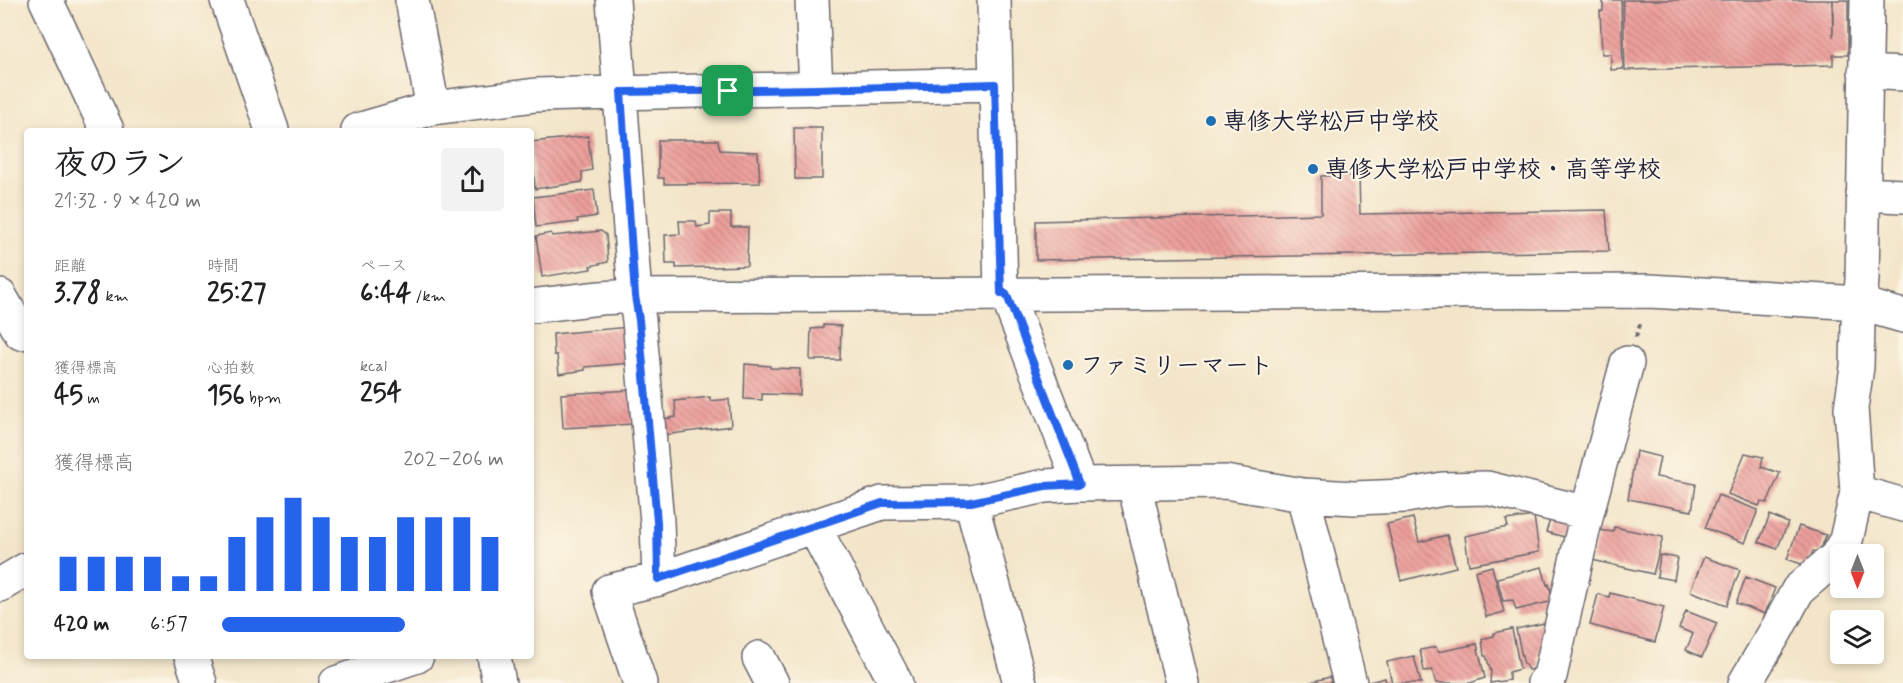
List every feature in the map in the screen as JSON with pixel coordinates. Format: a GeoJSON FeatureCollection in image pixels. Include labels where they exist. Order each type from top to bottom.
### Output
{"type":"FeatureCollection","features":[{"type":"Feature","properties":{"kind":"street"},"geometry":{"type":"LineString","coordinates":[[46,0],[106,128]]}},
{"type":"Feature","properties":{"kind":"street"},"geometry":{"type":"LineString","coordinates":[[226,0],[271,128]]}},
{"type":"Feature","properties":{"kind":"street"},"geometry":{"type":"LineString","coordinates":[[412,0],[433,108]]}},
{"type":"Feature","properties":{"kind":"street"},"geometry":{"type":"LineString","coordinates":[[613,0],[635,296],[657,522],[658,579]]}},
{"type":"Feature","properties":{"kind":"street"},"geometry":{"type":"LineString","coordinates":[[812,0],[816,89]]}},
{"type":"Feature","properties":{"kind":"street"},"geometry":{"type":"LineString","coordinates":[[994,0],[995,84],[1004,293],[1080,484]]}},
{"type":"Feature","properties":{"kind":"street"},"geometry":{"type":"LineString","coordinates":[[1745,683],[1778,629],[1798,590],[1836,557],[1846,540],[1857,492],[1851,408],[1857,367],[1861,304],[1867,0]]}},
{"type":"Feature","properties":{"kind":"street"},"geometry":{"type":"LineString","coordinates":[[1865,72],[1903,74]]}},
{"type":"Feature","properties":{"kind":"street"},"geometry":{"type":"LineString","coordinates":[[365,128],[433,108],[536,95],[995,84]]}},
{"type":"Feature","properties":{"kind":"street"},"geometry":{"type":"LineString","coordinates":[[1863,194],[1903,196]]}},
{"type":"Feature","properties":{"kind":"street"},"geometry":{"type":"LineString","coordinates":[[534,306],[600,297],[635,296],[1649,291],[1861,304],[1903,316]]}},
{"type":"Feature","properties":{"kind":"street"},"geometry":{"type":"LineString","coordinates":[[0,296],[16,336]]}},
{"type":"Feature","properties":{"kind":"street"},"geometry":{"type":"LineString","coordinates":[[1544,683],[1550,676],[1587,513],[1627,363]]}},
{"type":"Feature","properties":{"kind":"street"},"geometry":{"type":"LineString","coordinates":[[639,683],[609,591],[658,579],[882,503],[971,502],[1045,486],[1226,482],[1303,495],[1354,498],[1406,496],[1443,489],[1486,488],[1587,513]]}},
{"type":"Feature","properties":{"kind":"street"},"geometry":{"type":"LineString","coordinates":[[1134,484],[1182,683]]}},
{"type":"Feature","properties":{"kind":"street"},"geometry":{"type":"LineString","coordinates":[[1857,492],[1903,505]]}},
{"type":"Feature","properties":{"kind":"street"},"geometry":{"type":"LineString","coordinates":[[1303,495],[1350,683]]}},
{"type":"Feature","properties":{"kind":"street"},"geometry":{"type":"LineString","coordinates":[[971,502],[1020,683]]}},
{"type":"Feature","properties":{"kind":"street"},"geometry":{"type":"LineString","coordinates":[[814,527],[896,683]]}},
{"type":"Feature","properties":{"kind":"street"},"geometry":{"type":"LineString","coordinates":[[0,585],[24,571]]}},
{"type":"Feature","properties":{"kind":"street"},"geometry":{"type":"LineString","coordinates":[[191,659],[201,683]]}},
{"type":"Feature","properties":{"kind":"street"},"geometry":{"type":"LineString","coordinates":[[336,683],[408,659]]}},
{"type":"Feature","properties":{"kind":"street"},"geometry":{"type":"LineString","coordinates":[[495,659],[499,683]]}},
{"type":"Feature","properties":{"kind":"building"},"geometry":{"type":"Polygon","coordinates":[[[1603,0],[1621,0],[1623,69],[1611,70],[1611,54],[1602,54],[1600,11],[1603,11],[1603,0]]]}},
{"type":"Feature","properties":{"kind":"building"},"geometry":{"type":"Polygon","coordinates":[[[1623,0],[1832,0],[1833,37],[1833,0],[1848,0],[1848,55],[1833,55],[1833,65],[1625,70],[1623,0]]]}},
{"type":"Feature","properties":{"kind":"building"},"geometry":{"type":"Polygon","coordinates":[[[794,128],[822,128],[822,179],[795,179],[794,128]]]}},
{"type":"Feature","properties":{"kind":"building"},"geometry":{"type":"Polygon","coordinates":[[[588,136],[592,170],[582,172],[582,182],[535,189],[534,142],[588,136]]]}},
{"type":"Feature","properties":{"kind":"building"},"geometry":{"type":"Polygon","coordinates":[[[658,140],[718,140],[720,150],[758,152],[760,183],[664,184],[664,178],[658,178],[658,140]]]}},
{"type":"Feature","properties":{"kind":"building"},"geometry":{"type":"Polygon","coordinates":[[[1359,175],[1360,214],[1606,210],[1609,251],[1036,260],[1036,221],[1321,214],[1321,176],[1359,175]]]}},
{"type":"Feature","properties":{"kind":"building"},"geometry":{"type":"Polygon","coordinates":[[[594,190],[597,216],[577,219],[578,222],[536,227],[534,197],[594,190]]]}},
{"type":"Feature","properties":{"kind":"building"},"geometry":{"type":"Polygon","coordinates":[[[710,213],[731,213],[731,227],[748,227],[747,266],[676,268],[676,264],[666,264],[665,235],[680,234],[679,221],[696,221],[697,227],[710,225],[710,213]]]}},
{"type":"Feature","properties":{"kind":"building"},"geometry":{"type":"Polygon","coordinates":[[[601,231],[606,235],[608,262],[590,266],[591,269],[542,277],[536,236],[551,233],[552,236],[601,231]]]}},
{"type":"Feature","properties":{"kind":"building"},"geometry":{"type":"Polygon","coordinates":[[[823,325],[841,326],[840,360],[810,360],[811,329],[823,328],[823,325]]]}},
{"type":"Feature","properties":{"kind":"building"},"geometry":{"type":"Polygon","coordinates":[[[629,327],[632,363],[585,367],[585,370],[559,374],[557,355],[554,355],[553,334],[629,327]]]}},
{"type":"Feature","properties":{"kind":"building"},"geometry":{"type":"Polygon","coordinates":[[[745,364],[800,369],[800,395],[762,394],[762,400],[744,399],[745,364]]]}},
{"type":"Feature","properties":{"kind":"building"},"geometry":{"type":"Polygon","coordinates":[[[632,390],[633,424],[563,428],[561,394],[632,390]]]}},
{"type":"Feature","properties":{"kind":"building"},"geometry":{"type":"Polygon","coordinates":[[[710,397],[710,401],[729,399],[731,426],[664,435],[663,419],[676,417],[675,401],[710,397]]]}},
{"type":"Feature","properties":{"kind":"building"},"geometry":{"type":"Polygon","coordinates":[[[1636,451],[1660,457],[1656,477],[1696,484],[1692,511],[1628,499],[1636,451]]]}},
{"type":"Feature","properties":{"kind":"building"},"geometry":{"type":"Polygon","coordinates":[[[1745,453],[1763,457],[1761,467],[1780,473],[1767,503],[1761,502],[1759,506],[1728,494],[1745,453]]]}},
{"type":"Feature","properties":{"kind":"building"},"geometry":{"type":"Polygon","coordinates":[[[1718,495],[1758,510],[1745,543],[1705,528],[1718,495]]]}},
{"type":"Feature","properties":{"kind":"building"},"geometry":{"type":"Polygon","coordinates":[[[1770,515],[1788,523],[1777,549],[1759,542],[1770,515]]]}},
{"type":"Feature","properties":{"kind":"building"},"geometry":{"type":"Polygon","coordinates":[[[1534,516],[1539,552],[1469,565],[1465,536],[1508,527],[1506,520],[1534,516]]]}},
{"type":"Feature","properties":{"kind":"building"},"geometry":{"type":"Polygon","coordinates":[[[1413,518],[1419,542],[1447,535],[1456,567],[1401,581],[1387,524],[1413,518]]]}},
{"type":"Feature","properties":{"kind":"building"},"geometry":{"type":"Polygon","coordinates":[[[1550,520],[1571,526],[1568,538],[1546,532],[1550,520]]]}},
{"type":"Feature","properties":{"kind":"building"},"geometry":{"type":"Polygon","coordinates":[[[1799,526],[1826,535],[1820,552],[1813,551],[1807,566],[1787,559],[1799,526]]]}},
{"type":"Feature","properties":{"kind":"building"},"geometry":{"type":"Polygon","coordinates":[[[1614,527],[1663,537],[1653,574],[1592,560],[1598,530],[1613,532],[1614,527]]]}},
{"type":"Feature","properties":{"kind":"building"},"geometry":{"type":"Polygon","coordinates":[[[1660,555],[1678,558],[1674,580],[1657,577],[1660,555]]]}},
{"type":"Feature","properties":{"kind":"building"},"geometry":{"type":"Polygon","coordinates":[[[1704,557],[1740,570],[1727,605],[1690,591],[1704,557]]]}},
{"type":"Feature","properties":{"kind":"building"},"geometry":{"type":"Polygon","coordinates":[[[1492,566],[1504,612],[1486,617],[1475,571],[1492,566]]]}},
{"type":"Feature","properties":{"kind":"building"},"geometry":{"type":"Polygon","coordinates":[[[1542,567],[1553,601],[1516,610],[1513,600],[1503,601],[1497,578],[1542,567]]]}},
{"type":"Feature","properties":{"kind":"building"},"geometry":{"type":"Polygon","coordinates":[[[1746,577],[1775,588],[1765,614],[1736,603],[1746,577]]]}},
{"type":"Feature","properties":{"kind":"building"},"geometry":{"type":"Polygon","coordinates":[[[1610,593],[1664,607],[1655,642],[1590,625],[1598,594],[1609,597],[1610,593]]]}},
{"type":"Feature","properties":{"kind":"building"},"geometry":{"type":"Polygon","coordinates":[[[1686,611],[1717,623],[1702,657],[1686,650],[1693,634],[1679,628],[1686,611]]]}},
{"type":"Feature","properties":{"kind":"building"},"geometry":{"type":"Polygon","coordinates":[[[1545,623],[1548,636],[1537,656],[1539,668],[1528,670],[1523,661],[1516,629],[1545,623]]]}},
{"type":"Feature","properties":{"kind":"building"},"geometry":{"type":"Polygon","coordinates":[[[1512,629],[1520,669],[1509,672],[1509,680],[1490,683],[1491,671],[1486,656],[1484,656],[1482,639],[1494,636],[1494,633],[1512,629]]]}},
{"type":"Feature","properties":{"kind":"building"},"geometry":{"type":"Polygon","coordinates":[[[1477,644],[1485,678],[1470,683],[1436,683],[1432,670],[1424,671],[1420,650],[1436,647],[1438,652],[1477,644]]]}},
{"type":"Feature","properties":{"kind":"building"},"geometry":{"type":"Polygon","coordinates":[[[1414,656],[1421,683],[1392,683],[1387,662],[1414,656]]]}},
{"type":"Feature","properties":{"kind":"building"},"geometry":{"type":"Polygon","coordinates":[[[1330,677],[1331,683],[1310,683],[1310,682],[1330,677]]]}},
{"type":"Feature","properties":{"kind":"building"},"geometry":{"type":"Polygon","coordinates":[[[1385,678],[1386,683],[1369,683],[1369,682],[1385,678]]]}},
{"type":"Feature","properties":{"kind":"place","name":"専修大学松戸中学校"},"geometry":{"type":"Point","coordinates":[1211,121]}},
{"type":"Feature","properties":{"kind":"place","name":"専修大学松戸中学校・高等学校"},"geometry":{"type":"Point","coordinates":[1313,169]}},
{"type":"Feature","properties":{"kind":"place","name":"ファミリーマート"},"geometry":{"type":"Point","coordinates":[1068,365]}},
{"type":"Feature","properties":{"kind":"route"},"geometry":{"type":"LineString","coordinates":[[995,84],[1001,293],[1006,293],[1080,484],[1045,486],[971,502],[882,503],[658,579],[657,522],[635,296],[621,92],[728,91],[995,84]]}}]}
